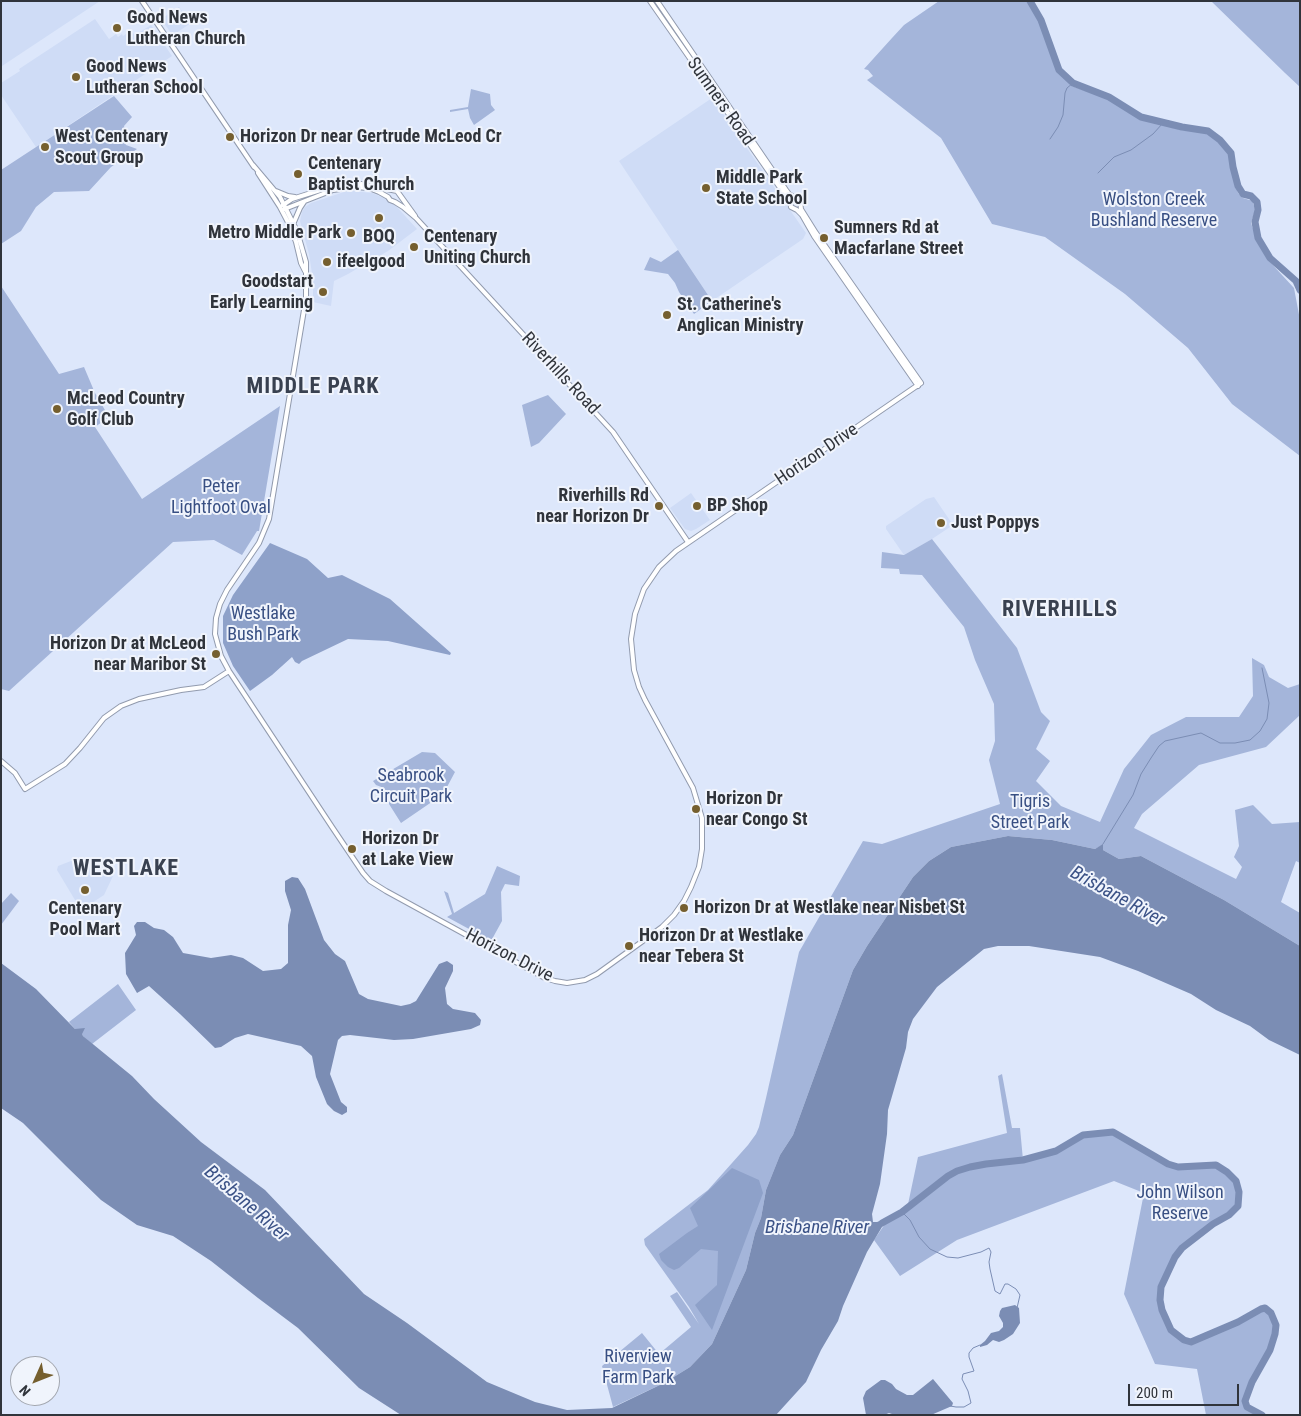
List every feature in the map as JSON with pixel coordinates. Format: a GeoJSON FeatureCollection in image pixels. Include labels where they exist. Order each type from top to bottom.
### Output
{"type":"FeatureCollection","features":[{"type":"Feature","properties":{"kind":"street","name":"Horizon Drive"},"geometry":{"type":"LineString","coordinates":[[142,1],[293,222],[306,262],[305,310],[269,518],[259,543],[223,598],[216,618],[216,643],[221,656],[362,873],[370,881],[545,978],[567,983],[580,981],[597,974],[665,924],[684,901],[699,867],[703,834],[698,801],[693,788],[639,687],[632,662],[631,639],[635,614],[639,600],[648,582],[667,558],[688,542],[919,384]]}},
{"type":"Feature","properties":{"kind":"street","name":"Sumners Road"},"geometry":{"type":"LineString","coordinates":[[650,1],[790,202]]}},
{"type":"Feature","properties":{"kind":"street","name":"Sumners Road"},"geometry":{"type":"LineString","coordinates":[[657,1],[786,190],[796,198]]}},
{"type":"Feature","properties":{"kind":"street","name":"Horizon Drive"},"geometry":{"type":"LineString","coordinates":[[253,165],[276,191],[294,234],[301,263],[305,271]]}},
{"type":"Feature","properties":{"kind":"street"},"geometry":{"type":"LineString","coordinates":[[348,183],[366,184],[397,191],[400,196],[395,202],[374,190],[354,187],[333,190],[283,207],[292,199],[348,183]]}},
{"type":"Feature","properties":{"kind":"street"},"geometry":{"type":"LineString","coordinates":[[388,197],[388,193],[392,190]]}},
{"type":"Feature","properties":{"kind":"street"},"geometry":{"type":"LineString","coordinates":[[276,191],[297,198]]}},
{"type":"Feature","properties":{"kind":"street","name":"Riverhills Road"},"geometry":{"type":"LineString","coordinates":[[400,196],[416,218]]}},
{"type":"Feature","properties":{"kind":"street"},"geometry":{"type":"LineString","coordinates":[[796,198],[800,201],[804,214],[816,233],[919,384],[814,236],[802,215],[791,207],[790,202],[793,199],[796,198]]}},
{"type":"Feature","properties":{"kind":"street"},"geometry":{"type":"LineString","coordinates":[[293,222],[306,200]]}},
{"type":"Feature","properties":{"kind":"street","name":"Riverhills Road"},"geometry":{"type":"LineString","coordinates":[[395,202],[416,218],[613,432],[688,542]]}},
{"type":"Feature","properties":{"kind":"street"},"geometry":{"type":"LineString","coordinates":[[795,209],[800,205]]}},
{"type":"Feature","properties":{"kind":"street"},"geometry":{"type":"LineString","coordinates":[[1,761],[15,773],[25,789],[65,764],[104,718],[121,706],[139,698],[204,687],[229,671]]}},
{"type":"Feature","properties":{"kind":"shaded area"},"geometry":{"type":"Polygon","coordinates":[[[1,1],[100,1],[2,66],[1,1]]]}},
{"type":"Feature","properties":{"kind":"shaded area"},"geometry":{"type":"Polygon","coordinates":[[[179,7],[191,23],[176,33],[171,33],[161,19],[179,7]]]}},
{"type":"Feature","properties":{"kind":"shaded area","name":"Good News Lutheran School"},"geometry":{"type":"Polygon","coordinates":[[[95,19],[109,39],[116,34],[118,37],[122,34],[123,36],[131,31],[135,35],[151,25],[172,56],[36,147],[1,95],[1,83],[95,19]]]}},
{"type":"Feature","properties":{"kind":"shaded area","name":"Middle Park State School"},"geometry":{"type":"Polygon","coordinates":[[[712,98],[806,233],[803,239],[712,301],[619,161],[712,98]]]}},
{"type":"Feature","properties":{"kind":"shaded area"},"geometry":{"type":"Polygon","coordinates":[[[344,192],[372,193],[384,198],[396,206],[417,229],[388,251],[334,281],[331,306],[313,302],[313,280],[309,254],[300,221],[302,212],[311,203],[344,192]]]}},
{"type":"Feature","properties":{"kind":"shaded area"},"geometry":{"type":"Polygon","coordinates":[[[691,493],[710,520],[691,531],[685,529],[670,508],[691,493]]]}},
{"type":"Feature","properties":{"kind":"shaded area"},"geometry":{"type":"Polygon","coordinates":[[[934,497],[953,525],[904,555],[886,529],[886,526],[926,499],[934,497]]]}},
{"type":"Feature","properties":{"kind":"shaded area"},"geometry":{"type":"Polygon","coordinates":[[[71,861],[77,861],[113,876],[104,895],[81,910],[57,870],[58,866],[71,861]]]}},
{"type":"Feature","properties":{"kind":"green space","name":"Wolston Creek Bushland Reserve"},"geometry":{"type":"Polygon","coordinates":[[[939,1],[1027,1],[1039,22],[1057,71],[1072,86],[1108,99],[1141,118],[1181,130],[1207,133],[1219,142],[1229,154],[1238,193],[1243,198],[1253,201],[1255,211],[1251,223],[1256,237],[1270,262],[1294,288],[1300,320],[1300,456],[1232,404],[1188,348],[1125,294],[1045,237],[992,224],[941,138],[867,80],[873,76],[868,70],[864,69],[892,38],[904,25],[939,1]]]}},
{"type":"Feature","properties":{"kind":"green space"},"geometry":{"type":"Polygon","coordinates":[[[1211,1],[1300,1],[1300,87],[1285,73],[1211,1]]]}},
{"type":"Feature","properties":{"kind":"green space"},"geometry":{"type":"Polygon","coordinates":[[[471,89],[490,94],[491,105],[495,110],[474,125],[468,109],[450,112],[450,110],[468,107],[471,89]]]}},
{"type":"Feature","properties":{"kind":"green space"},"geometry":{"type":"Polygon","coordinates":[[[114,96],[132,117],[124,126],[126,135],[123,140],[126,145],[137,149],[111,167],[89,191],[54,192],[36,207],[21,231],[1,244],[1,170],[114,96]]]}},
{"type":"Feature","properties":{"kind":"green space"},"geometry":{"type":"Polygon","coordinates":[[[678,250],[712,301],[694,314],[668,274],[644,270],[650,257],[661,262],[678,250]]]}},
{"type":"Feature","properties":{"kind":"green space","name":"Peter Lightfoot Oval"},"geometry":{"type":"Polygon","coordinates":[[[1,286],[59,374],[84,367],[95,393],[109,417],[95,427],[142,499],[280,406],[259,531],[257,531],[242,555],[214,540],[173,542],[9,691],[1,689],[1,286]]]}},
{"type":"Feature","properties":{"kind":"green space"},"geometry":{"type":"Polygon","coordinates":[[[548,395],[566,414],[539,443],[531,447],[522,405],[548,395]]]}},
{"type":"Feature","properties":{"kind":"green space"},"geometry":{"type":"Polygon","coordinates":[[[932,539],[1017,648],[1041,712],[1050,721],[1036,749],[1050,761],[1036,781],[1061,806],[1100,822],[1124,769],[1151,735],[1186,717],[1239,717],[1253,696],[1252,658],[1264,665],[1269,677],[1288,688],[1300,684],[1300,715],[1266,747],[1199,765],[1142,814],[1134,828],[1236,879],[1242,867],[1234,857],[1239,846],[1235,810],[1253,805],[1272,824],[1300,822],[1300,863],[1296,861],[1281,902],[1300,913],[1300,946],[1224,900],[1141,856],[1119,859],[1103,850],[1103,845],[1095,849],[1052,840],[1008,836],[951,847],[929,861],[913,877],[853,970],[793,1135],[780,1155],[766,1190],[761,1218],[755,1233],[746,1270],[712,1344],[690,1367],[664,1383],[613,1407],[602,1366],[642,1333],[659,1354],[691,1327],[670,1296],[677,1292],[699,1324],[645,1245],[644,1239],[708,1190],[756,1134],[799,952],[863,841],[882,844],[1000,804],[989,760],[995,741],[994,704],[975,660],[964,627],[922,575],[900,574],[899,569],[881,568],[882,552],[904,555],[932,539]]]}},
{"type":"Feature","properties":{"kind":"green space","name":"Westlake Bush Park"},"geometry":{"type":"Polygon","coordinates":[[[270,543],[307,559],[328,578],[342,575],[390,599],[451,653],[450,655],[388,641],[348,639],[299,664],[292,657],[250,691],[233,666],[223,643],[223,616],[233,595],[270,543]]]}},
{"type":"Feature","properties":{"kind":"green space","name":"Seabrook Circuit Park"},"geometry":{"type":"Polygon","coordinates":[[[422,752],[435,753],[455,772],[439,797],[401,823],[389,804],[388,794],[384,788],[376,785],[373,781],[422,752]]]}},
{"type":"Feature","properties":{"kind":"green space"},"geometry":{"type":"Polygon","coordinates":[[[497,866],[520,876],[519,886],[505,884],[501,892],[502,921],[491,941],[447,917],[452,914],[444,891],[448,893],[454,913],[485,894],[497,866]]]}},
{"type":"Feature","properties":{"kind":"green space"},"geometry":{"type":"Polygon","coordinates":[[[11,893],[19,901],[1,925],[1,904],[11,893]]]}},
{"type":"Feature","properties":{"kind":"green space"},"geometry":{"type":"Polygon","coordinates":[[[118,984],[136,1010],[92,1044],[83,1036],[79,1029],[75,1029],[69,1022],[118,984]]]}},
{"type":"Feature","properties":{"kind":"green space","name":"John Wilson Reserve"},"geometry":{"type":"Polygon","coordinates":[[[1002,1074],[1012,1128],[1020,1128],[1023,1160],[1056,1151],[1083,1135],[1113,1132],[1168,1164],[1178,1167],[1216,1165],[1236,1181],[1239,1192],[1238,1206],[1229,1215],[1213,1224],[1183,1247],[1175,1257],[1161,1287],[1160,1300],[1162,1310],[1171,1330],[1184,1340],[1191,1342],[1238,1322],[1261,1309],[1265,1308],[1271,1313],[1276,1325],[1275,1334],[1270,1350],[1252,1382],[1245,1401],[1247,1407],[1255,1412],[1251,1415],[1206,1415],[1197,1369],[1155,1364],[1124,1294],[1144,1193],[1114,1181],[957,1240],[900,1276],[874,1240],[889,1218],[907,1209],[918,1157],[1007,1133],[998,1076],[1002,1074]]]}},
{"type":"Feature","properties":{"kind":"green space"},"geometry":{"type":"Polygon","coordinates":[[[732,1168],[759,1180],[763,1193],[712,1330],[695,1305],[717,1285],[718,1251],[701,1249],[674,1270],[661,1260],[659,1254],[698,1226],[690,1208],[732,1168]]]}},
{"type":"Feature","properties":{"kind":"water","name":"Brisbane River"},"geometry":{"type":"Polygon","coordinates":[[[1008,836],[1052,840],[1095,849],[1103,844],[1103,850],[1119,859],[1141,856],[1224,900],[1300,946],[1300,1055],[1269,1040],[1250,1026],[1216,1010],[1191,994],[1100,957],[1029,946],[998,946],[984,949],[937,987],[913,1019],[888,1110],[887,1134],[880,1184],[872,1214],[873,1222],[889,1218],[867,1252],[838,1321],[821,1350],[806,1382],[776,1415],[401,1415],[359,1388],[298,1328],[211,1261],[173,1236],[137,1225],[101,1200],[23,1123],[1,1108],[1,963],[36,989],[75,1029],[85,1028],[83,1036],[132,1076],[201,1142],[265,1190],[364,1294],[487,1382],[535,1402],[567,1410],[612,1408],[664,1383],[690,1367],[712,1344],[746,1270],[755,1233],[761,1218],[766,1190],[780,1155],[793,1135],[853,970],[913,877],[929,861],[951,847],[1008,836]]]}},
{"type":"Feature","properties":{"kind":"water"},"geometry":{"type":"Polygon","coordinates":[[[292,877],[298,878],[305,889],[324,940],[335,954],[345,961],[359,994],[368,999],[401,1006],[410,1004],[416,1001],[439,964],[447,961],[453,965],[453,971],[445,988],[447,1004],[453,1009],[475,1013],[481,1020],[480,1025],[471,1029],[413,1039],[394,1040],[350,1035],[342,1036],[338,1040],[330,1074],[341,1102],[347,1107],[347,1112],[342,1115],[334,1111],[327,1104],[316,1077],[312,1056],[301,1046],[248,1034],[215,1048],[149,986],[137,993],[126,974],[125,953],[136,935],[134,926],[137,922],[145,922],[154,928],[164,930],[173,937],[183,953],[211,958],[231,955],[243,958],[263,971],[281,969],[288,963],[288,925],[291,910],[285,891],[285,881],[292,877]]]}},
{"type":"Feature","properties":{"kind":"water"},"geometry":{"type":"Polygon","coordinates":[[[1015,1305],[1019,1308],[1020,1323],[1013,1334],[999,1342],[993,1340],[987,1345],[980,1347],[991,1333],[999,1331],[1003,1327],[999,1316],[1002,1308],[1015,1305]]]}},
{"type":"Feature","properties":{"kind":"water"},"geometry":{"type":"Polygon","coordinates":[[[933,1379],[953,1403],[952,1406],[931,1415],[895,1415],[889,1413],[884,1415],[866,1415],[863,1398],[866,1391],[881,1380],[892,1384],[896,1389],[907,1395],[913,1395],[933,1379]]]}},
{"type":"Feature","properties":{"kind":"waterway"},"geometry":{"type":"LineString","coordinates":[[1030,1],[1041,20],[1059,70],[1073,83],[1109,97],[1141,117],[1208,131],[1220,140],[1231,153],[1238,186],[1243,194],[1251,196],[1257,202],[1258,210],[1255,222],[1258,238],[1270,258],[1296,281],[1300,290]]}},
{"type":"Feature","properties":{"kind":"waterway"},"geometry":{"type":"LineString","coordinates":[[1050,139],[1063,115],[1067,88],[1073,83]]}},
{"type":"Feature","properties":{"kind":"waterway"},"geometry":{"type":"LineString","coordinates":[[1098,173],[1114,157],[1131,150],[1153,134],[1163,123]]}},
{"type":"Feature","properties":{"kind":"waterway"},"geometry":{"type":"LineString","coordinates":[[1103,844],[1133,795],[1141,774],[1159,746],[1165,741],[1201,733],[1220,743],[1235,743],[1250,740],[1260,731],[1267,719],[1269,703],[1262,668]]}},
{"type":"Feature","properties":{"kind":"waterway"},"geometry":{"type":"LineString","coordinates":[[882,1223],[902,1212],[957,1171],[986,1164],[1023,1160],[1056,1151],[1083,1135],[1113,1132],[1168,1164],[1178,1167],[1216,1165],[1236,1181],[1239,1192],[1238,1206],[1229,1215],[1213,1224],[1182,1248],[1175,1257],[1161,1287],[1160,1300],[1162,1310],[1171,1330],[1184,1340],[1191,1342],[1238,1322],[1261,1309],[1265,1308],[1271,1313],[1276,1325],[1275,1334],[1270,1350],[1252,1382],[1245,1401],[1247,1407],[1262,1415]]}},
{"type":"Feature","properties":{"kind":"waterway"},"geometry":{"type":"LineString","coordinates":[[902,1212],[910,1220],[919,1237],[930,1249],[947,1257],[958,1258],[989,1248],[991,1252],[989,1262],[995,1291],[1000,1294],[1005,1284],[1016,1289],[1020,1295],[1017,1308]]}},
{"type":"Feature","properties":{"kind":"waterway"},"geometry":{"type":"LineString","coordinates":[[950,1406],[964,1407],[971,1403],[962,1379],[963,1374],[974,1371],[969,1353],[973,1348],[980,1345]]}},
{"type":"Feature","properties":{"kind":"place","name":"Good News Lutheran Church"},"geometry":{"type":"Point","coordinates":[117,28]}},
{"type":"Feature","properties":{"kind":"place","name":"Good News Lutheran School"},"geometry":{"type":"Point","coordinates":[76,77]}},
{"type":"Feature","properties":{"kind":"place","name":"Horizon Dr near Gertrude McLeod Cr"},"geometry":{"type":"Point","coordinates":[230,137]}},
{"type":"Feature","properties":{"kind":"place","name":"West Centenary Scout Group"},"geometry":{"type":"Point","coordinates":[45,147]}},
{"type":"Feature","properties":{"kind":"place","name":"Centenary Baptist Church"},"geometry":{"type":"Point","coordinates":[298,174]}},
{"type":"Feature","properties":{"kind":"place","name":"Middle Park State School"},"geometry":{"type":"Point","coordinates":[706,188]}},
{"type":"Feature","properties":{"kind":"place","name":"BOQ"},"geometry":{"type":"Point","coordinates":[379,218]}},
{"type":"Feature","properties":{"kind":"place","name":"Metro Middle Park"},"geometry":{"type":"Point","coordinates":[351,233]}},
{"type":"Feature","properties":{"kind":"place","name":"Sumners Rd at Macfarlane Street"},"geometry":{"type":"Point","coordinates":[824,238]}},
{"type":"Feature","properties":{"kind":"place","name":"Centenary Uniting Church"},"geometry":{"type":"Point","coordinates":[414,247]}},
{"type":"Feature","properties":{"kind":"place","name":"ifeelgood"},"geometry":{"type":"Point","coordinates":[327,262]}},
{"type":"Feature","properties":{"kind":"place","name":"Goodstart Early Learning"},"geometry":{"type":"Point","coordinates":[323,292]}},
{"type":"Feature","properties":{"kind":"place","name":"St. Catherine's Anglican Ministry"},"geometry":{"type":"Point","coordinates":[667,315]}},
{"type":"Feature","properties":{"kind":"place","name":"McLeod Country Golf Club"},"geometry":{"type":"Point","coordinates":[57,409]}},
{"type":"Feature","properties":{"kind":"place","name":"Riverhills Rd near Horizon Dr"},"geometry":{"type":"Point","coordinates":[659,506]}},
{"type":"Feature","properties":{"kind":"place","name":"BP Shop"},"geometry":{"type":"Point","coordinates":[697,506]}},
{"type":"Feature","properties":{"kind":"place","name":"Just Poppys"},"geometry":{"type":"Point","coordinates":[941,523]}},
{"type":"Feature","properties":{"kind":"place","name":"Horizon Dr at McLeod near Maribor St"},"geometry":{"type":"Point","coordinates":[216,654]}},
{"type":"Feature","properties":{"kind":"place","name":"Horizon Dr near Congo St"},"geometry":{"type":"Point","coordinates":[696,809]}},
{"type":"Feature","properties":{"kind":"place","name":"Horizon Dr at Lake View"},"geometry":{"type":"Point","coordinates":[352,849]}},
{"type":"Feature","properties":{"kind":"place","name":"Centenary Pool Mart"},"geometry":{"type":"Point","coordinates":[85,890]}},
{"type":"Feature","properties":{"kind":"place","name":"Horizon Dr at Westlake near Nisbet St"},"geometry":{"type":"Point","coordinates":[684,908]}},
{"type":"Feature","properties":{"kind":"place","name":"Horizon Dr at Westlake near Tebera St"},"geometry":{"type":"Point","coordinates":[629,946]}},
{"type":"Feature","properties":{"kind":"district","name":"MIDDLE PARK"},"geometry":{"type":"Point","coordinates":[313,387]}},
{"type":"Feature","properties":{"kind":"district","name":"RIVERHILLS"},"geometry":{"type":"Point","coordinates":[1060,610]}},
{"type":"Feature","properties":{"kind":"district","name":"WESTLAKE"},"geometry":{"type":"Point","coordinates":[126,869]}},
{"type":"Feature","properties":{"kind":"park label","name":"Tigris Street Park"},"geometry":{"type":"Point","coordinates":[1030,812]}},
{"type":"Feature","properties":{"kind":"park label","name":"Riverview Farm Park"},"geometry":{"type":"Point","coordinates":[638,1367]}}]}
